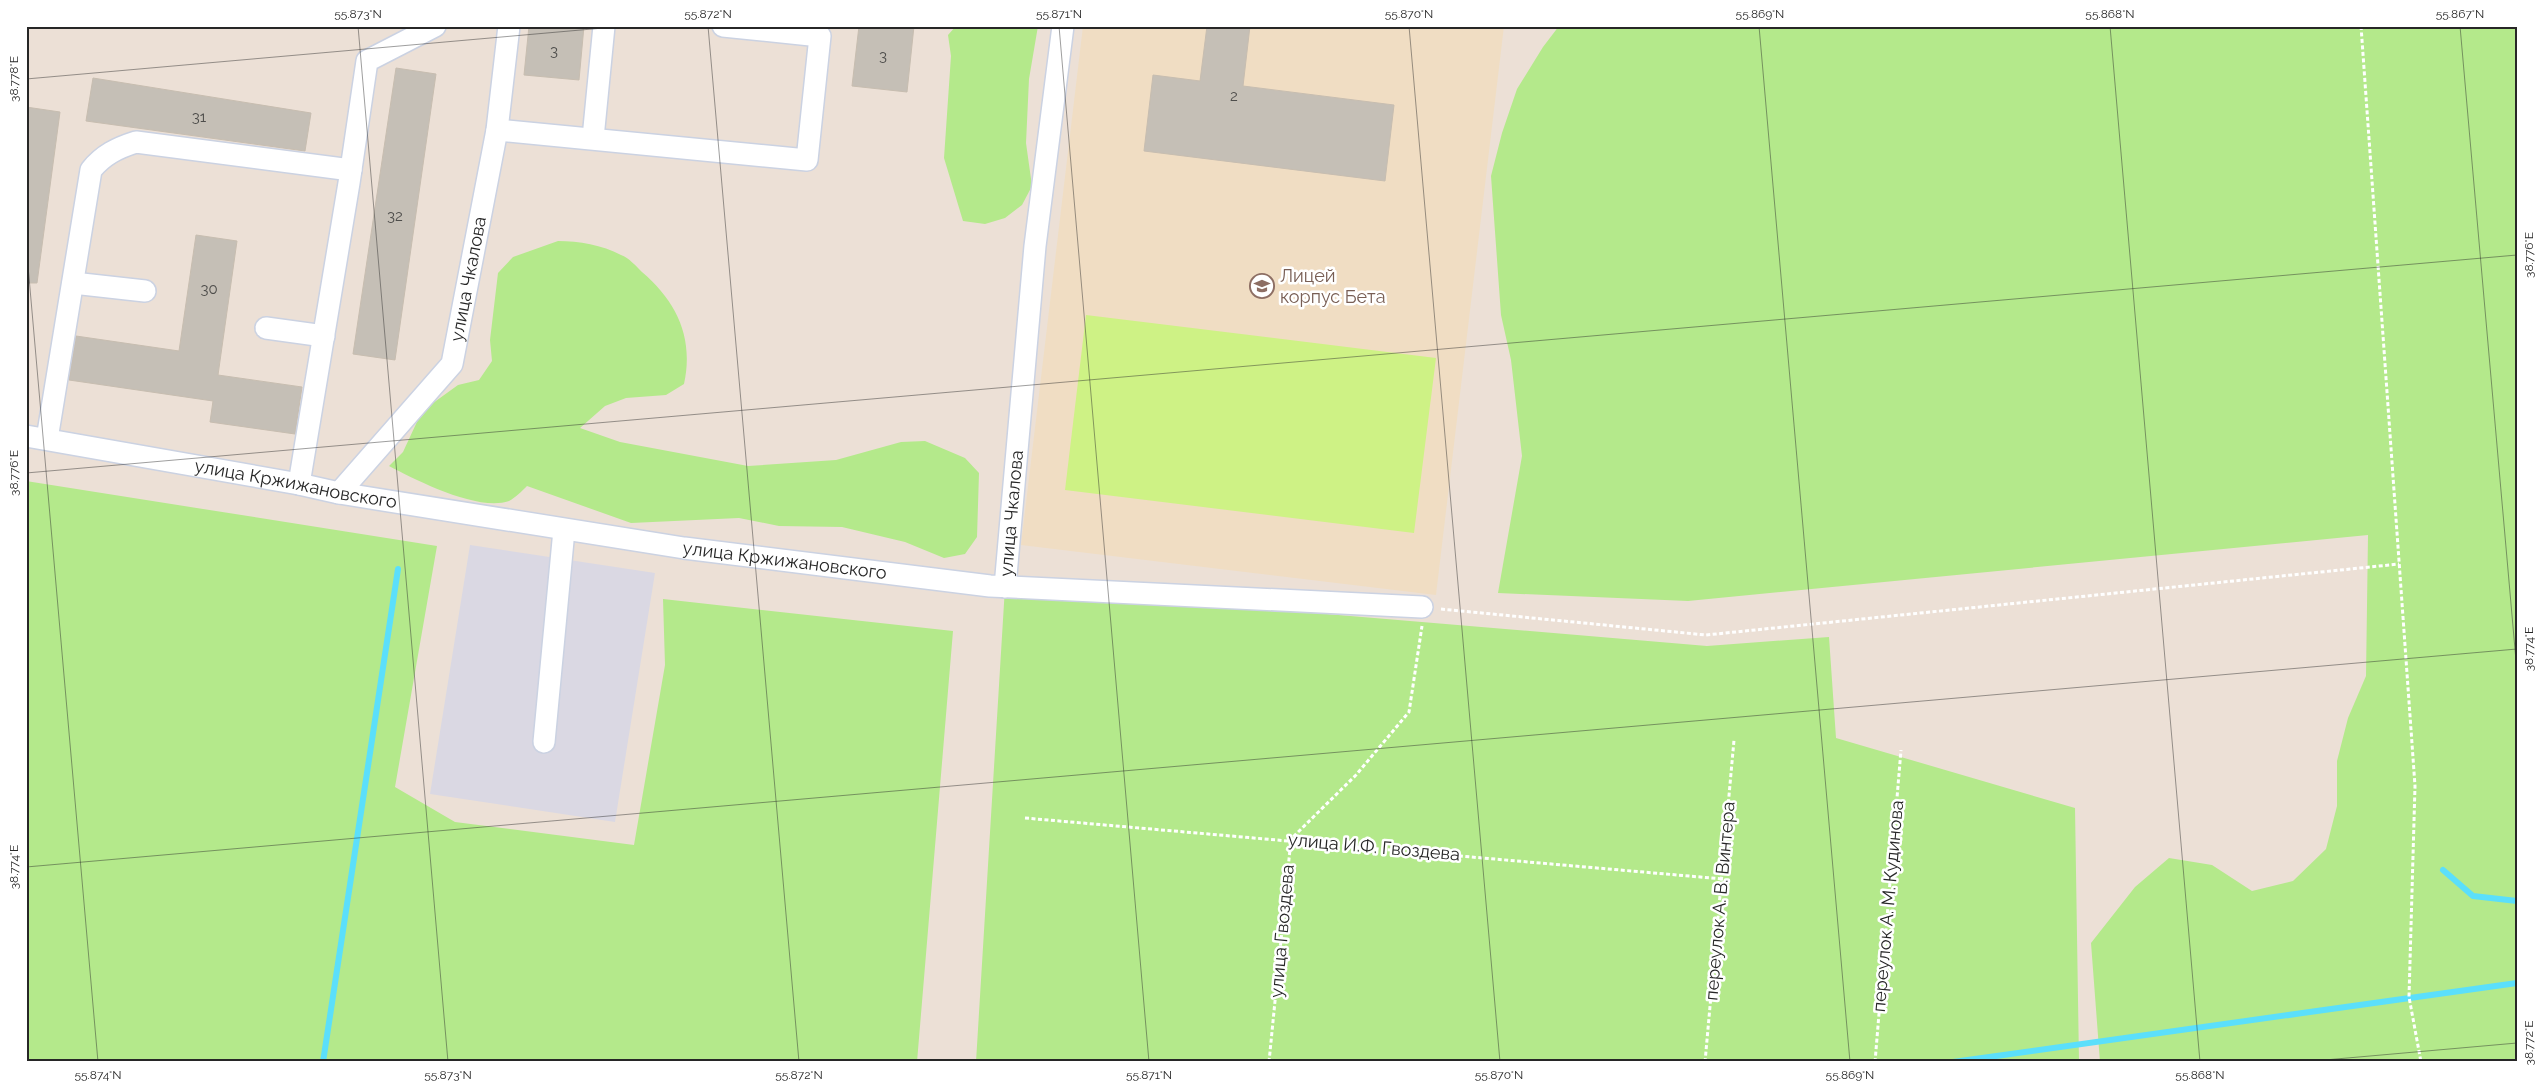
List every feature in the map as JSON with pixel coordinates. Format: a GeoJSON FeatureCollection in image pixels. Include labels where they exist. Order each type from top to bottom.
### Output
{"type":"FeatureCollection","features":[{"type":"Feature","properties":{"kind":"street"},"geometry":{"type":"LineString","coordinates":[[299,484],[351,170],[367,61],[434,26]]}},
{"type":"Feature","properties":{"kind":"street","name":"улица Чкалова"},"geometry":{"type":"LineString","coordinates":[[339,493],[452,364],[497,130],[509,26]]}},
{"type":"Feature","properties":{"kind":"street"},"geometry":{"type":"LineString","coordinates":[[593,138],[604,26]]}},
{"type":"Feature","properties":{"kind":"street"},"geometry":{"type":"LineString","coordinates":[[497,130],[808,160],[820,36],[723,26]]}},
{"type":"Feature","properties":{"kind":"street","name":"улица Чкалова"},"geometry":{"type":"LineString","coordinates":[[1063,26],[1035,246],[1005,586],[1422,607]]}},
{"type":"Feature","properties":{"kind":"street"},"geometry":{"type":"LineString","coordinates":[[47,439],[91,170],[99,160],[116,149],[136,142],[351,170]]}},
{"type":"Feature","properties":{"kind":"street"},"geometry":{"type":"LineString","coordinates":[[72,283],[145,291]]}},
{"type":"Feature","properties":{"kind":"street"},"geometry":{"type":"LineString","coordinates":[[266,328],[324,336]]}},
{"type":"Feature","properties":{"kind":"street","name":"улица Кржижановского"},"geometry":{"type":"LineString","coordinates":[[26,436],[299,484],[339,493],[564,530],[684,548],[1005,586]]}},
{"type":"Feature","properties":{"kind":"street"},"geometry":{"type":"LineString","coordinates":[[544,742],[564,530]]}},
{"type":"Feature","properties":{"kind":"path"},"geometry":{"type":"LineString","coordinates":[[2361,26],[2415,786],[2409,997],[2421,1062]]}},
{"type":"Feature","properties":{"kind":"path"},"geometry":{"type":"LineString","coordinates":[[1422,607],[1706,635],[2399,564]]}},
{"type":"Feature","properties":{"kind":"path","name":"улица Гвоздева"},"geometry":{"type":"LineString","coordinates":[[1269,1062],[1290,839],[1356,775],[1409,712],[1422,630],[1422,607]]}},
{"type":"Feature","properties":{"kind":"path","name":"переулок А. В. Винтера"},"geometry":{"type":"LineString","coordinates":[[1706,1062],[1734,740]]}},
{"type":"Feature","properties":{"kind":"path","name":"переулок А. М. Кудинова"},"geometry":{"type":"LineString","coordinates":[[1875,1062],[1901,750]]}},
{"type":"Feature","properties":{"kind":"path","name":"улица И.Ф. Гвоздева"},"geometry":{"type":"LineString","coordinates":[[1026,818],[1290,839],[1722,879]]}},
{"type":"Feature","properties":{"kind":"shaded area","name":"Лицей корпус Бета"},"geometry":{"type":"Polygon","coordinates":[[[1083,26],[1504,26],[1436,595],[1021,545],[1083,26]]]}},
{"type":"Feature","properties":{"kind":"shaded area"},"geometry":{"type":"Polygon","coordinates":[[[470,545],[655,573],[615,822],[430,794],[470,545]]]}},
{"type":"Feature","properties":{"kind":"green space"},"geometry":{"type":"Polygon","coordinates":[[[956,26],[1038,26],[1029,79],[1026,143],[1032,186],[1022,205],[1005,218],[985,224],[963,221],[944,158],[951,56],[948,35],[956,26]]]}},
{"type":"Feature","properties":{"kind":"green space"},"geometry":{"type":"Polygon","coordinates":[[[1559,26],[2517,26],[2517,1062],[2100,1062],[2091,943],[2135,887],[2169,858],[2212,865],[2252,891],[2293,881],[2326,849],[2337,806],[2337,761],[2348,718],[2366,676],[2368,535],[1688,601],[1498,593],[1522,456],[1511,360],[1501,315],[1491,176],[1502,133],[1517,89],[1543,47],[1559,26]]]}},
{"type":"Feature","properties":{"kind":"green space"},"geometry":{"type":"Polygon","coordinates":[[[558,241],[598,246],[624,256],[632,262],[665,296],[673,308],[680,322],[687,351],[684,384],[666,395],[626,398],[605,406],[580,428],[620,442],[748,466],[836,460],[901,442],[925,441],[965,458],[979,473],[977,537],[965,554],[944,558],[905,542],[842,527],[779,526],[739,518],[631,523],[527,486],[509,501],[496,503],[481,502],[448,493],[389,466],[403,452],[422,411],[458,385],[479,380],[492,361],[490,340],[498,273],[513,257],[558,241]]]}},
{"type":"Feature","properties":{"kind":"green space"},"geometry":{"type":"Polygon","coordinates":[[[1086,315],[1436,358],[1414,533],[1065,490],[1086,315]]]}},
{"type":"Feature","properties":{"kind":"green space"},"geometry":{"type":"Polygon","coordinates":[[[26,481],[437,546],[395,787],[455,822],[634,845],[665,665],[663,599],[953,631],[917,1062],[26,1062],[26,481]]]}},
{"type":"Feature","properties":{"kind":"green space"},"geometry":{"type":"Polygon","coordinates":[[[1005,587],[1707,646],[1829,637],[1836,738],[2075,808],[2079,1062],[976,1062],[1005,587]]]}},
{"type":"Feature","properties":{"kind":"building"},"geometry":{"type":"Polygon","coordinates":[[[529,26],[584,26],[579,80],[524,75],[529,26]]]}},
{"type":"Feature","properties":{"kind":"building"},"geometry":{"type":"Polygon","coordinates":[[[859,26],[914,26],[907,92],[852,86],[859,26]]]}},
{"type":"Feature","properties":{"kind":"building"},"geometry":{"type":"Polygon","coordinates":[[[1207,26],[1250,26],[1243,86],[1394,105],[1385,181],[1144,151],[1153,75],[1200,81],[1207,26]]]}},
{"type":"Feature","properties":{"kind":"building"},"geometry":{"type":"Polygon","coordinates":[[[396,68],[436,74],[395,360],[353,354],[396,68]]]}},
{"type":"Feature","properties":{"kind":"building"},"geometry":{"type":"Polygon","coordinates":[[[93,78],[311,113],[305,151],[86,121],[93,78]]]}},
{"type":"Feature","properties":{"kind":"building"},"geometry":{"type":"Polygon","coordinates":[[[26,107],[60,112],[37,283],[26,283],[26,107]]]}},
{"type":"Feature","properties":{"kind":"building"},"geometry":{"type":"Polygon","coordinates":[[[196,235],[237,241],[218,375],[302,387],[295,434],[210,422],[213,401],[69,380],[76,336],[179,351],[196,235]]]}},
{"type":"Feature","properties":{"kind":"waterway"},"geometry":{"type":"LineString","coordinates":[[323,1062],[398,569]]}},
{"type":"Feature","properties":{"kind":"waterway"},"geometry":{"type":"LineString","coordinates":[[2443,870],[2473,896],[2517,901]]}},
{"type":"Feature","properties":{"kind":"waterway"},"geometry":{"type":"LineString","coordinates":[[1953,1062],[2517,983]]}},
{"type":"Feature","properties":{"kind":"place","name":"Лицей корпус Бета"},"geometry":{"type":"Point","coordinates":[1262,286]}}]}
